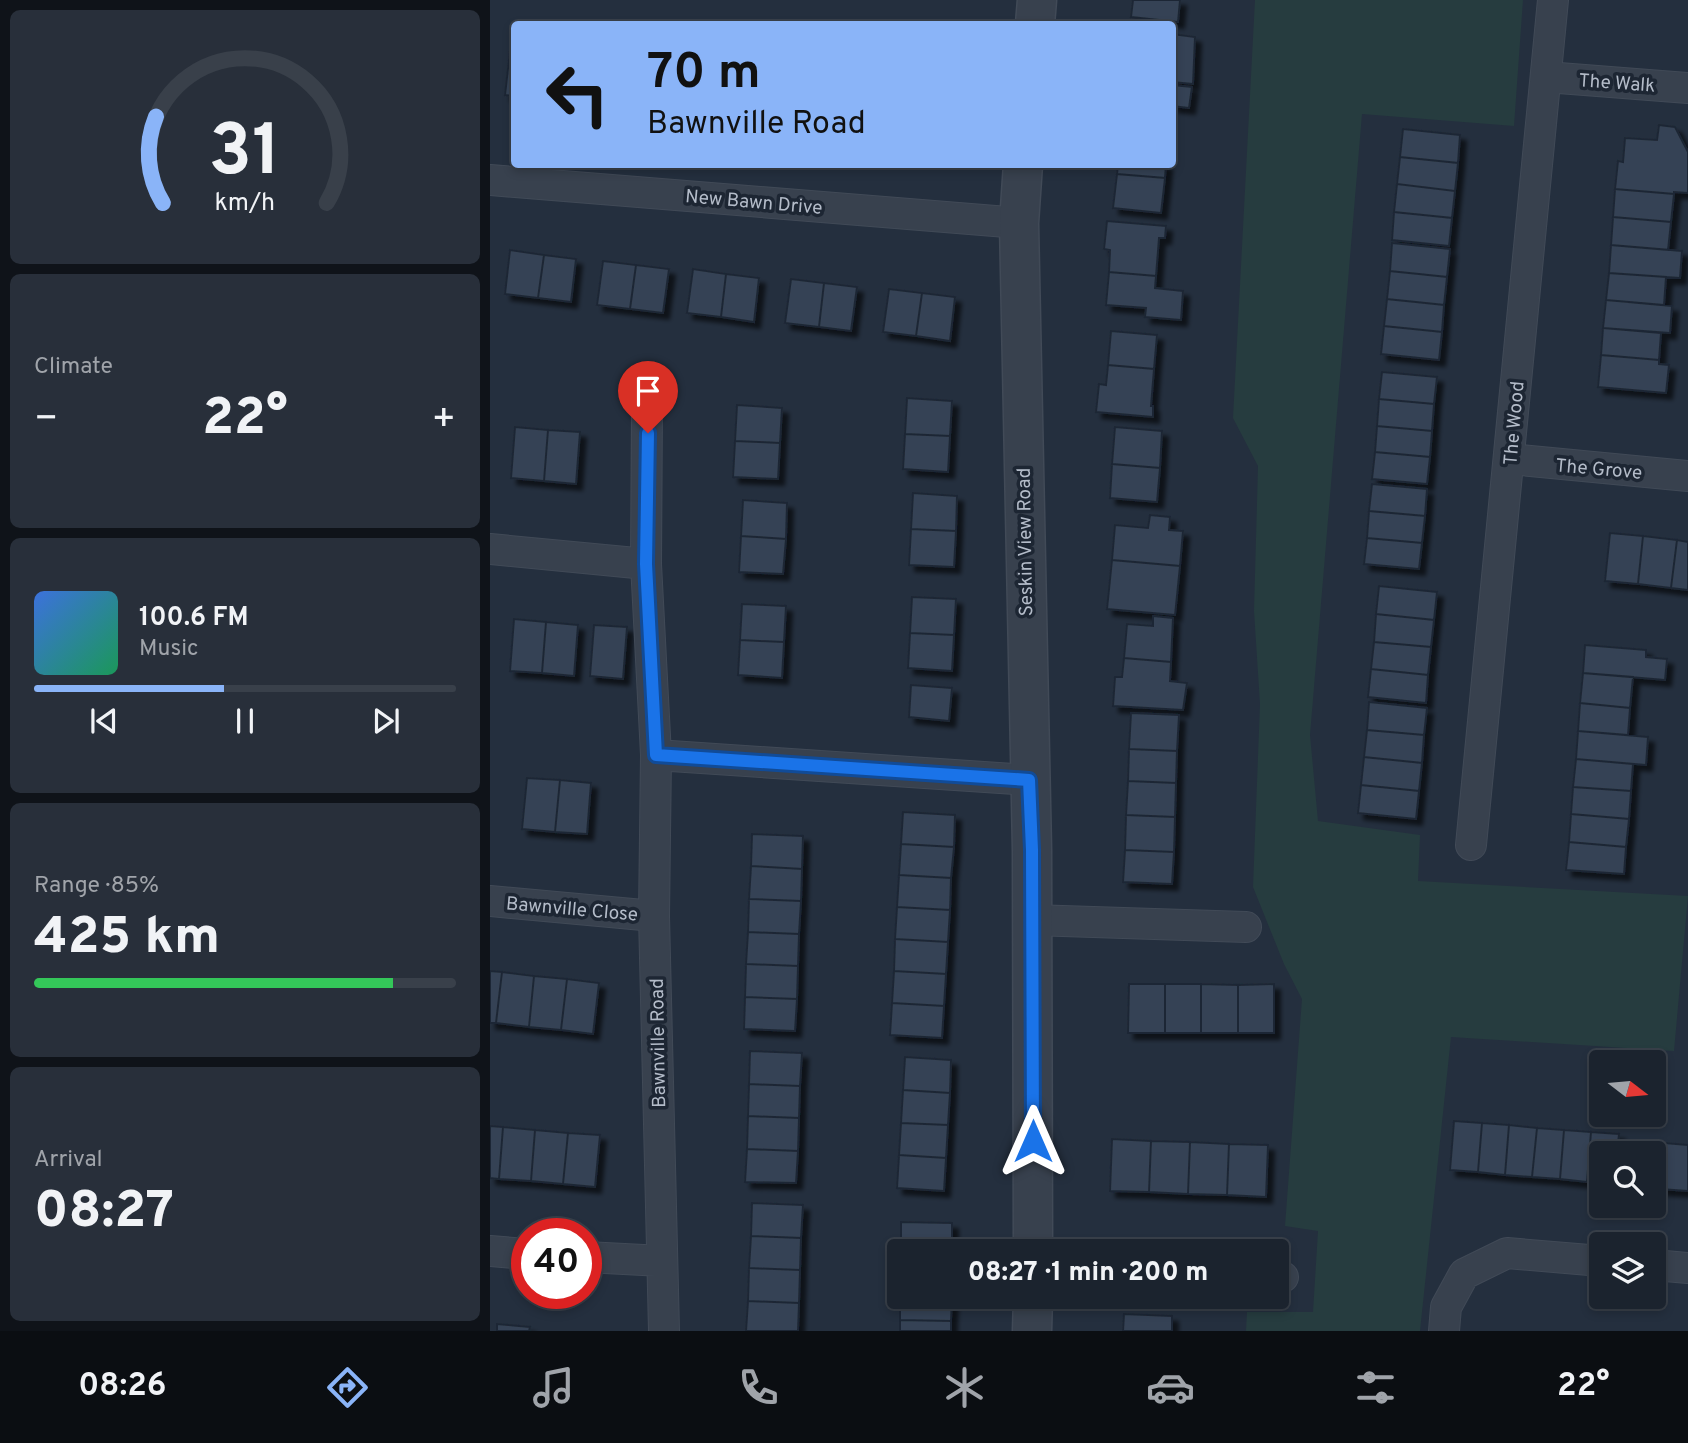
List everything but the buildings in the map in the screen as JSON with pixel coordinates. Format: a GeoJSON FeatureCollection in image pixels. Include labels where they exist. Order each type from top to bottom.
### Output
{"type":"FeatureCollection","features":[{"type":"Feature","properties":{"kind":"street"},"geometry":{"type":"LineString","coordinates":[[1035,21],[1037,0]]}},
{"type":"Feature","properties":{"kind":"street","name":"The Wood"},"geometry":{"type":"LineString","coordinates":[[1471,845],[1553,0]]}},
{"type":"Feature","properties":{"kind":"street","name":"The Walk"},"geometry":{"type":"LineString","coordinates":[[1546,77],[1688,88]]}},
{"type":"Feature","properties":{"kind":"street","name":"Seskin View Road"},"geometry":{"type":"LineString","coordinates":[[1023,168],[1018,223],[1032,920],[1034,1239]]}},
{"type":"Feature","properties":{"kind":"street","name":"New Bawn Drive"},"geometry":{"type":"LineString","coordinates":[[490,180],[1018,223]]}},
{"type":"Feature","properties":{"kind":"street","name":"Bawnville Road"},"geometry":{"type":"LineString","coordinates":[[648,406],[646,564],[656,755],[654,916],[664,1331]]}},
{"type":"Feature","properties":{"kind":"street","name":"The Grove"},"geometry":{"type":"LineString","coordinates":[[1510,459],[1688,476]]}},
{"type":"Feature","properties":{"kind":"street"},"geometry":{"type":"LineString","coordinates":[[490,549],[646,564]]}},
{"type":"Feature","properties":{"kind":"street"},"geometry":{"type":"LineString","coordinates":[[656,755],[1029,780]]}},
{"type":"Feature","properties":{"kind":"street","name":"Bawnville Close"},"geometry":{"type":"LineString","coordinates":[[490,901],[654,916]]}},
{"type":"Feature","properties":{"kind":"street"},"geometry":{"type":"LineString","coordinates":[[1032,920],[1247,927]]}},
{"type":"Feature","properties":{"kind":"street"},"geometry":{"type":"LineString","coordinates":[[490,1251],[511,1253]]}},
{"type":"Feature","properties":{"kind":"street"},"geometry":{"type":"LineString","coordinates":[[1444,1331],[1446,1307],[1464,1274],[1507,1253],[1589,1260]]}},
{"type":"Feature","properties":{"kind":"street"},"geometry":{"type":"LineString","coordinates":[[602,1258],[662,1261]]}},
{"type":"Feature","properties":{"kind":"street"},"geometry":{"type":"LineString","coordinates":[[1666,1266],[1688,1268]]}},
{"type":"Feature","properties":{"kind":"street"},"geometry":{"type":"LineString","coordinates":[[1032,1331],[1033,1309]]}},
{"type":"Feature","properties":{"kind":"green space"},"geometry":{"type":"Polygon","coordinates":[[[1255,0],[1523,0],[1514,126],[1362,114],[1310,735],[1318,821],[1420,835],[1418,881],[1688,896],[1674,1051],[1451,1037],[1420,1331],[1246,1331],[1247,1312],[1313,1312],[1318,1231],[1285,1226],[1302,999],[1284,964],[1253,887],[1260,704],[1254,611],[1258,466],[1233,418],[1255,0]]]}},
{"type":"Feature","properties":{"kind":"route"},"geometry":{"type":"LineString","coordinates":[[648,433],[646,564],[656,755],[1029,780],[1032,850],[1033,1141]]}}]}
